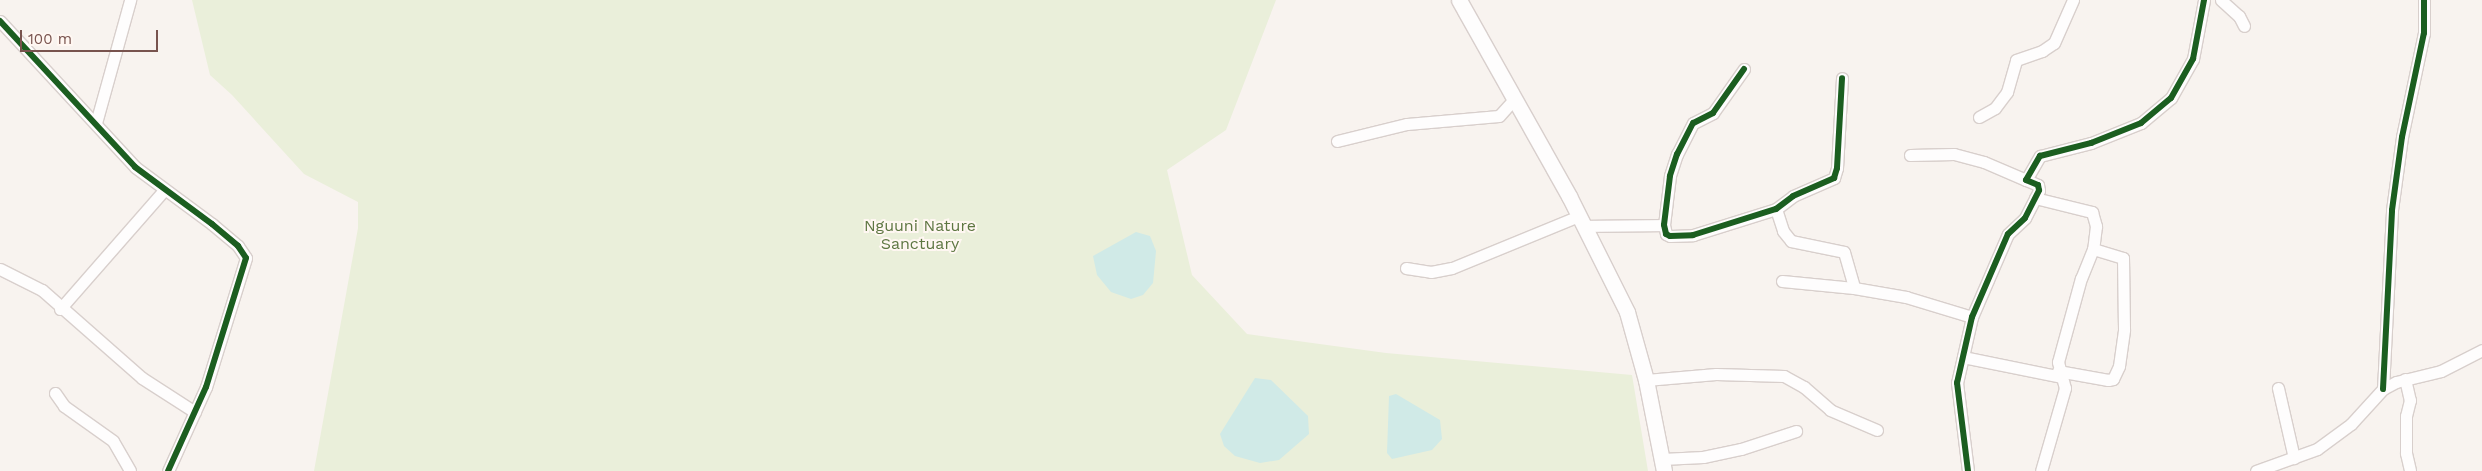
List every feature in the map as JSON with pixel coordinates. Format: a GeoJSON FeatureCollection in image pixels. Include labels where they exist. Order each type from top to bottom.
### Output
{"type":"FeatureCollection","features":[{"type":"Feature","properties":{"kind":"main road"},"geometry":{"type":"LineString","coordinates":[[1459,0],[1515,98],[1627,312],[1646,380],[1663,465]]}},
{"type":"Feature","properties":{"kind":"street"},"geometry":{"type":"LineString","coordinates":[[96,123],[130,0]]}},
{"type":"Feature","properties":{"kind":"street"},"geometry":{"type":"LineString","coordinates":[[1979,117],[1995,108],[2007,92],[2016,60],[2042,51],[2054,43],[2073,0]]}},
{"type":"Feature","properties":{"kind":"street"},"geometry":{"type":"LineString","coordinates":[[2026,180],[2040,156],[2091,143],[2141,123],[2171,98],[2193,59],[2204,0]]}},
{"type":"Feature","properties":{"kind":"street"},"geometry":{"type":"LineString","coordinates":[[2221,0],[2239,16],[2244,26]]}},
{"type":"Feature","properties":{"kind":"street"},"geometry":{"type":"LineString","coordinates":[[2383,389],[2392,210],[2402,137],[2424,33],[2424,0]]}},
{"type":"Feature","properties":{"kind":"street"},"geometry":{"type":"LineString","coordinates":[[0,21],[135,167],[212,224],[238,246],[246,258],[213,367],[168,471]]}},
{"type":"Feature","properties":{"kind":"street"},"geometry":{"type":"LineString","coordinates":[[1744,69],[1713,113],[1694,123],[1688,132],[1670,176],[1664,225],[1666,234],[1670,236],[1693,235],[1776,209],[1793,196],[1834,178],[1837,172],[1842,78]]}},
{"type":"Feature","properties":{"kind":"street"},"geometry":{"type":"LineString","coordinates":[[1337,141],[1407,124],[1499,116],[1515,98]]}},
{"type":"Feature","properties":{"kind":"street"},"geometry":{"type":"LineString","coordinates":[[1910,155],[1954,154],[1984,162],[2038,185],[2035,198],[2025,218],[2008,234],[1972,317],[1957,383],[1968,471]]}},
{"type":"Feature","properties":{"kind":"street"},"geometry":{"type":"LineString","coordinates":[[60,309],[164,190]]}},
{"type":"Feature","properties":{"kind":"street"},"geometry":{"type":"LineString","coordinates":[[2035,198],[2092,212],[2096,226],[2092,248],[2075,297],[2060,374],[2064,388],[2041,471]]}},
{"type":"Feature","properties":{"kind":"street"},"geometry":{"type":"LineString","coordinates":[[1776,209],[1783,231],[1791,241],[1844,252],[1854,288]]}},
{"type":"Feature","properties":{"kind":"street"},"geometry":{"type":"LineString","coordinates":[[1406,268],[1431,272],[1452,268],[1581,221],[1664,225]]}},
{"type":"Feature","properties":{"kind":"street"},"geometry":{"type":"LineString","coordinates":[[1963,356],[2060,374],[2113,379],[2119,366],[2124,329],[2123,258],[2092,248]]}},
{"type":"Feature","properties":{"kind":"street"},"geometry":{"type":"LineString","coordinates":[[0,269],[42,290],[60,309],[92,332],[142,378],[195,412]]}},
{"type":"Feature","properties":{"kind":"street"},"geometry":{"type":"LineString","coordinates":[[1782,281],[1854,288],[1906,297],[1972,317]]}},
{"type":"Feature","properties":{"kind":"street"},"geometry":{"type":"LineString","coordinates":[[2256,471],[2294,458],[2335,437],[2383,389],[2405,379],[2440,371],[2482,350]]}},
{"type":"Feature","properties":{"kind":"street"},"geometry":{"type":"LineString","coordinates":[[1646,380],[1716,374],[1784,376],[1804,387],[1830,410],[1877,430]]}},
{"type":"Feature","properties":{"kind":"street"},"geometry":{"type":"LineString","coordinates":[[2405,379],[2410,400],[2406,453],[2410,471]]}},
{"type":"Feature","properties":{"kind":"street"},"geometry":{"type":"LineString","coordinates":[[2278,388],[2294,458]]}},
{"type":"Feature","properties":{"kind":"street"},"geometry":{"type":"LineString","coordinates":[[55,393],[64,406],[113,441],[130,471]]}},
{"type":"Feature","properties":{"kind":"street"},"geometry":{"type":"LineString","coordinates":[[1663,465],[1741,449],[1796,431]]}},
{"type":"Feature","properties":{"kind":"green space","name":"Nguuni Nature Sanctuary"},"geometry":{"type":"Polygon","coordinates":[[[192,0],[1276,0],[1226,130],[1167,170],[1192,275],[1247,334],[1386,353],[1632,375],[1648,471],[314,471],[358,228],[358,202],[304,174],[232,95],[210,75],[192,0]]]}},
{"type":"Feature","properties":{"kind":"water"},"geometry":{"type":"Polygon","coordinates":[[[1136,232],[1150,236],[1156,251],[1153,283],[1143,295],[1131,299],[1111,292],[1097,275],[1093,256],[1136,232]]]}},
{"type":"Feature","properties":{"kind":"water"},"geometry":{"type":"Polygon","coordinates":[[[1255,378],[1271,380],[1308,416],[1309,434],[1279,460],[1260,463],[1235,456],[1224,446],[1220,434],[1255,378]]]}},
{"type":"Feature","properties":{"kind":"water"},"geometry":{"type":"Polygon","coordinates":[[[1396,394],[1440,420],[1442,439],[1432,450],[1392,459],[1387,453],[1389,396],[1396,394]]]}},
{"type":"Feature","properties":{"kind":"cycle path"},"geometry":{"type":"LineString","coordinates":[[1968,471],[1957,383],[1972,317],[2008,234],[2025,218],[2039,190],[2038,185],[2026,180],[2040,156],[2091,143],[2141,123],[2171,98],[2193,59],[2204,0]]}},
{"type":"Feature","properties":{"kind":"cycle path"},"geometry":{"type":"LineString","coordinates":[[2383,389],[2392,210],[2402,137],[2424,33],[2424,0]]}},
{"type":"Feature","properties":{"kind":"cycle path"},"geometry":{"type":"LineString","coordinates":[[0,21],[135,167],[212,224],[238,246],[246,258],[206,387],[168,471]]}},
{"type":"Feature","properties":{"kind":"cycle path"},"geometry":{"type":"LineString","coordinates":[[1744,69],[1713,113],[1693,123],[1677,154],[1670,176],[1664,225],[1666,234],[1670,236],[1693,235],[1776,209],[1793,196],[1834,178],[1837,168],[1842,78]]}}]}
